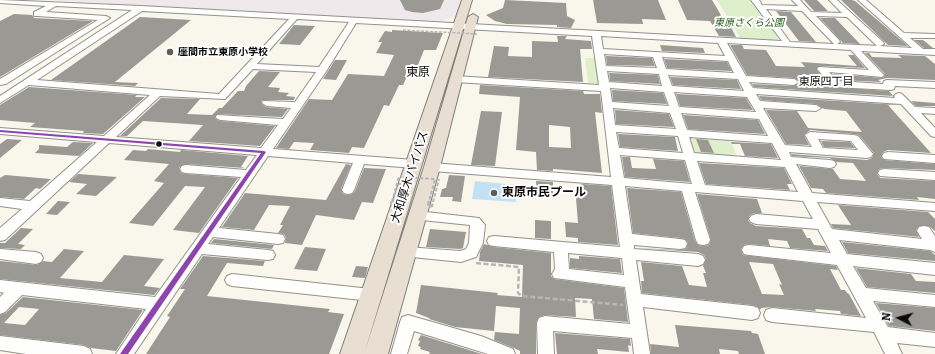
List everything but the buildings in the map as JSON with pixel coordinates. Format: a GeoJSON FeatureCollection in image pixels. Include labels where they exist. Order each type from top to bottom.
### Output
{"type":"FeatureCollection","features":[{"type":"Feature","properties":{"kind":"highway","name":"大和厚木バイパス"},"geometry":{"type":"LineString","coordinates":[[376,354],[417,216],[467,0]]}},
{"type":"Feature","properties":{"kind":"highway","name":"大和厚木バイパス"},"geometry":{"type":"LineString","coordinates":[[352,354],[371,295],[428,170],[455,79],[461,31],[478,0]]}},
{"type":"Feature","properties":{"kind":"street"},"geometry":{"type":"LineString","coordinates":[[755,0],[788,44]]}},
{"type":"Feature","properties":{"kind":"street"},"geometry":{"type":"LineString","coordinates":[[796,0],[836,42]]}},
{"type":"Feature","properties":{"kind":"street"},"geometry":{"type":"LineString","coordinates":[[834,0],[848,16],[880,44]]}},
{"type":"Feature","properties":{"kind":"street"},"geometry":{"type":"LineString","coordinates":[[862,0],[920,51]]}},
{"type":"Feature","properties":{"kind":"street"},"geometry":{"type":"LineString","coordinates":[[0,1],[354,20],[461,31],[596,33],[935,52]]}},
{"type":"Feature","properties":{"kind":"street"},"geometry":{"type":"LineString","coordinates":[[0,83],[106,18],[37,14],[55,4]]}},
{"type":"Feature","properties":{"kind":"street"},"geometry":{"type":"LineString","coordinates":[[0,83],[3,84],[102,22],[123,7]]}},
{"type":"Feature","properties":{"kind":"street"},"geometry":{"type":"LineString","coordinates":[[760,7],[848,16]]}},
{"type":"Feature","properties":{"kind":"street"},"geometry":{"type":"LineString","coordinates":[[0,100],[141,8]]}},
{"type":"Feature","properties":{"kind":"street"},"geometry":{"type":"LineString","coordinates":[[27,82],[222,97],[295,17]]}},
{"type":"Feature","properties":{"kind":"street"},"geometry":{"type":"LineString","coordinates":[[124,354],[248,174],[322,70],[354,20]]}},
{"type":"Feature","properties":{"kind":"street"},"geometry":{"type":"LineString","coordinates":[[596,33],[600,51],[642,354]]}},
{"type":"Feature","properties":{"kind":"street"},"geometry":{"type":"LineString","coordinates":[[901,35],[935,36]]}},
{"type":"Feature","properties":{"kind":"street"},"geometry":{"type":"LineString","coordinates":[[721,40],[894,354]]}},
{"type":"Feature","properties":{"kind":"street"},"geometry":{"type":"LineString","coordinates":[[853,47],[935,134]]}},
{"type":"Feature","properties":{"kind":"street"},"geometry":{"type":"LineString","coordinates":[[600,51],[731,59]]}},
{"type":"Feature","properties":{"kind":"street"},"geometry":{"type":"LineString","coordinates":[[657,55],[700,188]]}},
{"type":"Feature","properties":{"kind":"street"},"geometry":{"type":"LineString","coordinates":[[251,66],[322,70]]}},
{"type":"Feature","properties":{"kind":"street"},"geometry":{"type":"LineString","coordinates":[[602,68],[663,71],[794,82]]}},
{"type":"Feature","properties":{"kind":"street"},"geometry":{"type":"LineString","coordinates":[[877,72],[822,69],[834,84],[935,85]]}},
{"type":"Feature","properties":{"kind":"street"},"geometry":{"type":"LineString","coordinates":[[455,79],[668,89],[752,96],[903,101]]}},
{"type":"Feature","properties":{"kind":"street"},"geometry":{"type":"LineString","coordinates":[[0,236],[7,224],[34,206],[158,93]]}},
{"type":"Feature","properties":{"kind":"street"},"geometry":{"type":"LineString","coordinates":[[752,96],[816,108]]}},
{"type":"Feature","properties":{"kind":"street"},"geometry":{"type":"LineString","coordinates":[[267,103],[297,105]]}},
{"type":"Feature","properties":{"kind":"street"},"geometry":{"type":"LineString","coordinates":[[607,106],[762,116]]}},
{"type":"Feature","properties":{"kind":"street"},"geometry":{"type":"LineString","coordinates":[[912,110],[935,111]]}},
{"type":"Feature","properties":{"kind":"street"},"geometry":{"type":"LineString","coordinates":[[221,117],[285,122]]}},
{"type":"Feature","properties":{"kind":"street"},"geometry":{"type":"LineString","coordinates":[[227,129],[236,118]]}},
{"type":"Feature","properties":{"kind":"street"},"geometry":{"type":"LineString","coordinates":[[611,128],[683,133],[778,144],[820,151]]}},
{"type":"Feature","properties":{"kind":"street"},"geometry":{"type":"LineString","coordinates":[[0,131],[360,160],[428,170],[617,181],[935,207]]}},
{"type":"Feature","properties":{"kind":"street"},"geometry":{"type":"LineString","coordinates":[[614,151],[690,157],[830,164]]}},
{"type":"Feature","properties":{"kind":"street"},"geometry":{"type":"LineString","coordinates":[[888,156],[935,159]]}},
{"type":"Feature","properties":{"kind":"street"},"geometry":{"type":"LineString","coordinates":[[348,190],[360,160]]}},
{"type":"Feature","properties":{"kind":"street"},"geometry":{"type":"LineString","coordinates":[[186,169],[248,174]]}},
{"type":"Feature","properties":{"kind":"street"},"geometry":{"type":"LineString","coordinates":[[884,173],[935,176]]}},
{"type":"Feature","properties":{"kind":"street"},"geometry":{"type":"LineString","coordinates":[[687,187],[703,240]]}},
{"type":"Feature","properties":{"kind":"street"},"geometry":{"type":"LineString","coordinates":[[0,202],[34,206]]}},
{"type":"Feature","properties":{"kind":"street"},"geometry":{"type":"LineString","coordinates":[[407,252],[461,257],[472,253],[475,246],[478,225],[474,221],[466,219],[417,216]]}},
{"type":"Feature","properties":{"kind":"street"},"geometry":{"type":"LineString","coordinates":[[756,219],[934,246]]}},
{"type":"Feature","properties":{"kind":"street"},"geometry":{"type":"LineString","coordinates":[[924,231],[934,246]]}},
{"type":"Feature","properties":{"kind":"street"},"geometry":{"type":"LineString","coordinates":[[208,232],[272,235]]}},
{"type":"Feature","properties":{"kind":"street"},"geometry":{"type":"LineString","coordinates":[[626,238],[680,244]]}},
{"type":"Feature","properties":{"kind":"street"},"geometry":{"type":"LineString","coordinates":[[503,239],[561,248],[698,260]]}},
{"type":"Feature","properties":{"kind":"street"},"geometry":{"type":"LineString","coordinates":[[197,248],[268,255]]}},
{"type":"Feature","properties":{"kind":"street"},"geometry":{"type":"LineString","coordinates":[[561,248],[560,272],[632,282]]}},
{"type":"Feature","properties":{"kind":"street"},"geometry":{"type":"LineString","coordinates":[[749,250],[935,269]]}},
{"type":"Feature","properties":{"kind":"street"},"geometry":{"type":"LineString","coordinates":[[0,254],[36,258]]}},
{"type":"Feature","properties":{"kind":"street"},"geometry":{"type":"LineString","coordinates":[[232,280],[371,295]]}},
{"type":"Feature","properties":{"kind":"street"},"geometry":{"type":"LineString","coordinates":[[0,286],[158,304]]}},
{"type":"Feature","properties":{"kind":"street"},"geometry":{"type":"LineString","coordinates":[[0,307],[19,288]]}},
{"type":"Feature","properties":{"kind":"street"},"geometry":{"type":"LineString","coordinates":[[861,294],[935,301]]}},
{"type":"Feature","properties":{"kind":"street"},"geometry":{"type":"LineString","coordinates":[[635,303],[752,313]]}},
{"type":"Feature","properties":{"kind":"street"},"geometry":{"type":"LineString","coordinates":[[772,315],[881,330],[935,340]]}},
{"type":"Feature","properties":{"kind":"street"},"geometry":{"type":"LineString","coordinates":[[399,354],[408,322],[481,343],[506,354]]}},
{"type":"Feature","properties":{"kind":"street"},"geometry":{"type":"LineString","coordinates":[[546,354],[546,323],[639,332]]}},
{"type":"Feature","properties":{"kind":"street"},"geometry":{"type":"LineString","coordinates":[[0,343],[84,354]]}},
{"type":"Feature","properties":{"kind":"path"},"geometry":{"type":"LineString","coordinates":[[403,28],[461,31]]}},
{"type":"Feature","properties":{"kind":"path"},"geometry":{"type":"LineString","coordinates":[[399,176],[391,204],[394,203],[402,177],[435,179],[428,207],[432,206],[428,170]]}},
{"type":"Feature","properties":{"kind":"path"},"geometry":{"type":"LineString","coordinates":[[473,263],[518,267],[518,293],[522,296],[635,303]]}},
{"type":"Feature","properties":{"kind":"shaded area"},"geometry":{"type":"Polygon","coordinates":[[[45,0],[462,0],[456,16],[440,22],[45,0]]]}},
{"type":"Feature","properties":{"kind":"green space","name":"東原さくら公園"},"geometry":{"type":"Polygon","coordinates":[[[717,0],[751,0],[778,37],[777,40],[740,38],[717,0]]]}},
{"type":"Feature","properties":{"kind":"green space"},"geometry":{"type":"Polygon","coordinates":[[[585,58],[596,58],[601,84],[588,83],[585,58]]]}},
{"type":"Feature","properties":{"kind":"green space"},"geometry":{"type":"Polygon","coordinates":[[[688,134],[729,137],[738,159],[693,155],[688,134]]]}},
{"type":"Feature","properties":{"kind":"water"},"geometry":{"type":"Polygon","coordinates":[[[475,181],[517,185],[516,202],[472,199],[475,181]]]}},
{"type":"Feature","properties":{"kind":"transit line"},"geometry":{"type":"LineString","coordinates":[[0,131],[264,152]]}},
{"type":"Feature","properties":{"kind":"transit line"},"geometry":{"type":"LineString","coordinates":[[124,354],[264,152]]}},
{"type":"Feature","properties":{"kind":"place","name":"座間市立東原小学校"},"geometry":{"type":"Point","coordinates":[170,52]}},
{"type":"Feature","properties":{"kind":"place","name":"東原市民プール"},"geometry":{"type":"Point","coordinates":[494,193]}},
{"type":"Feature","properties":{"kind":"district","name":"東原"},"geometry":{"type":"Point","coordinates":[418,73]}},
{"type":"Feature","properties":{"kind":"district","name":"東原四丁目"},"geometry":{"type":"Point","coordinates":[826,82]}}]}
